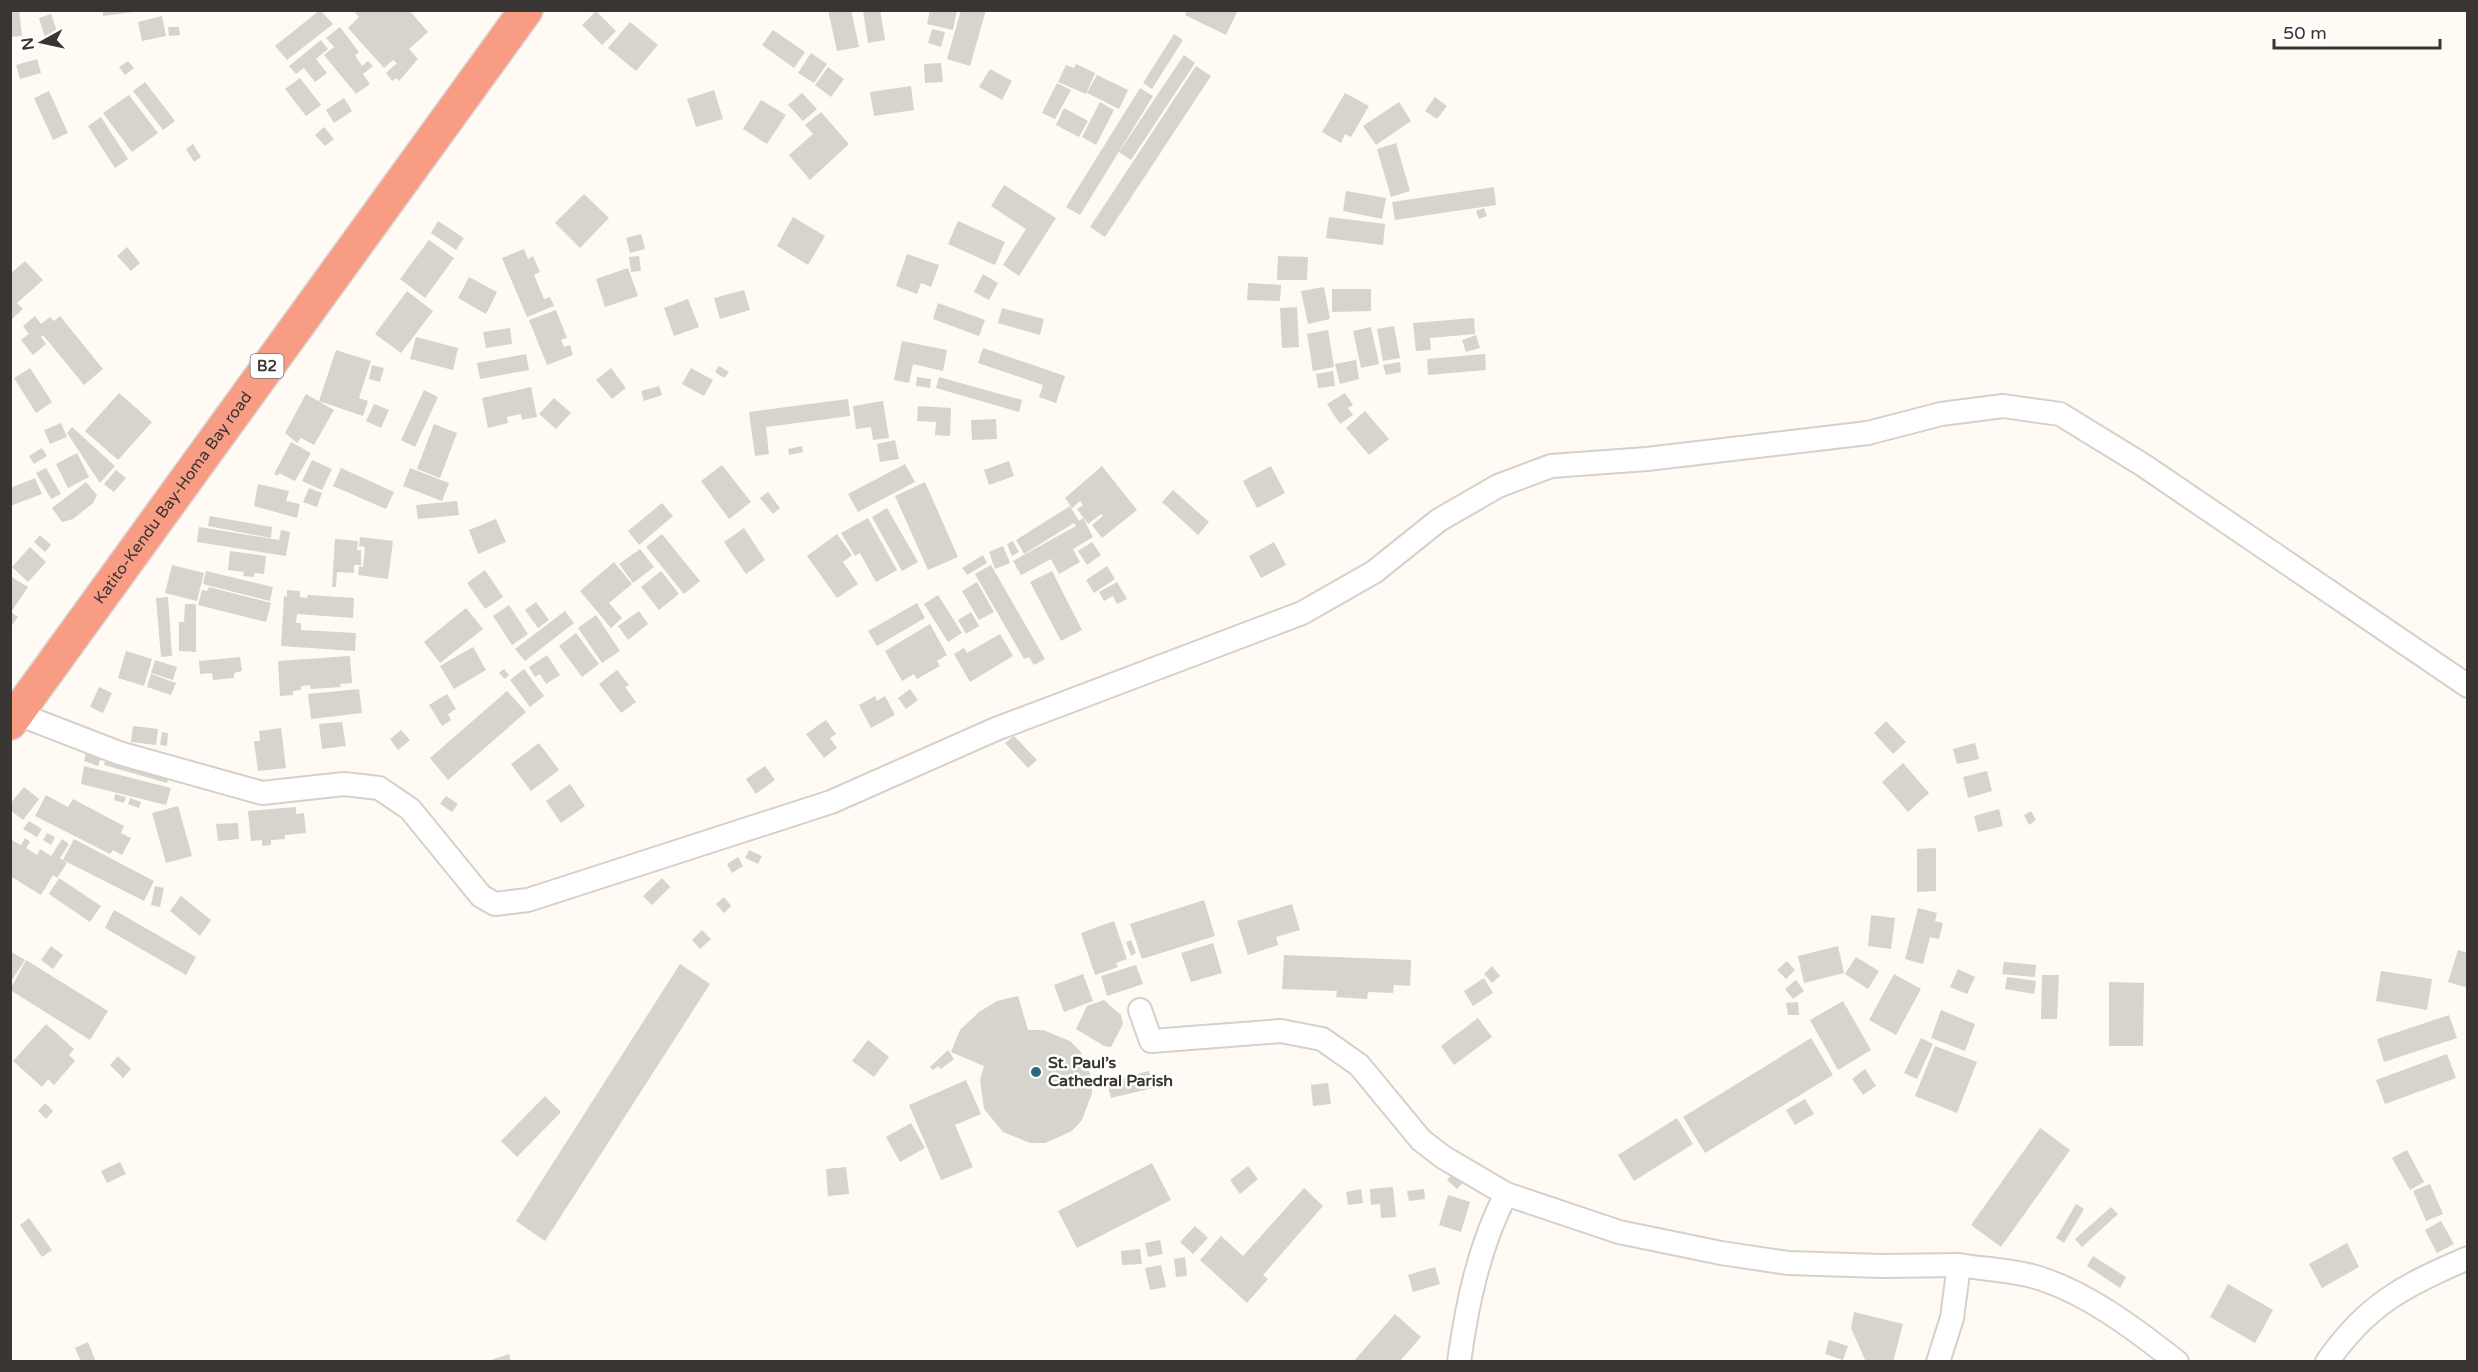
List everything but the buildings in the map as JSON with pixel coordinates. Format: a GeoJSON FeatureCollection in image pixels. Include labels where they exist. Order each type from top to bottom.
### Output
{"type":"FeatureCollection","features":[{"type":"Feature","properties":{"kind":"highway","name":"Katito-Kendu Bay-Homa Bay road"},"geometry":{"type":"LineString","coordinates":[[14,718],[526,10]]}},
{"type":"Feature","properties":{"kind":"street"},"geometry":{"type":"LineString","coordinates":[[14,718],[119,753],[262,793],[344,784],[379,788],[410,809],[481,896],[495,904],[528,900],[831,802],[996,729],[1302,613],[1374,572],[1439,520],[1498,486],[1551,466],[1647,459],[1868,434],[1941,414],[2003,406],[2060,414],[2153,472],[2468,686]]}},
{"type":"Feature","properties":{"kind":"street"},"geometry":{"type":"LineString","coordinates":[[1140,1010],[1151,1041],[1281,1031],[1322,1039],[1359,1065],[1421,1140],[1443,1157],[1506,1194],[1619,1232],[1720,1253],[1788,1263],[1882,1266],[1959,1264],[2031,1276],[2079,1296],[2143,1335],[2177,1362]]}},
{"type":"Feature","properties":{"kind":"street"},"geometry":{"type":"LineString","coordinates":[[1459,1362],[1476,1271],[1491,1223],[1506,1194]]}},
{"type":"Feature","properties":{"kind":"street"},"geometry":{"type":"LineString","coordinates":[[2327,1362],[2360,1320],[2410,1283],[2468,1258]]}},
{"type":"Feature","properties":{"kind":"street"},"geometry":{"type":"LineString","coordinates":[[1938,1362],[1952,1318],[1959,1264]]}},
{"type":"Feature","properties":{"kind":"place","name":"St. Paul’s Cathedral Parish"},"geometry":{"type":"Point","coordinates":[1036,1072]}}]}
